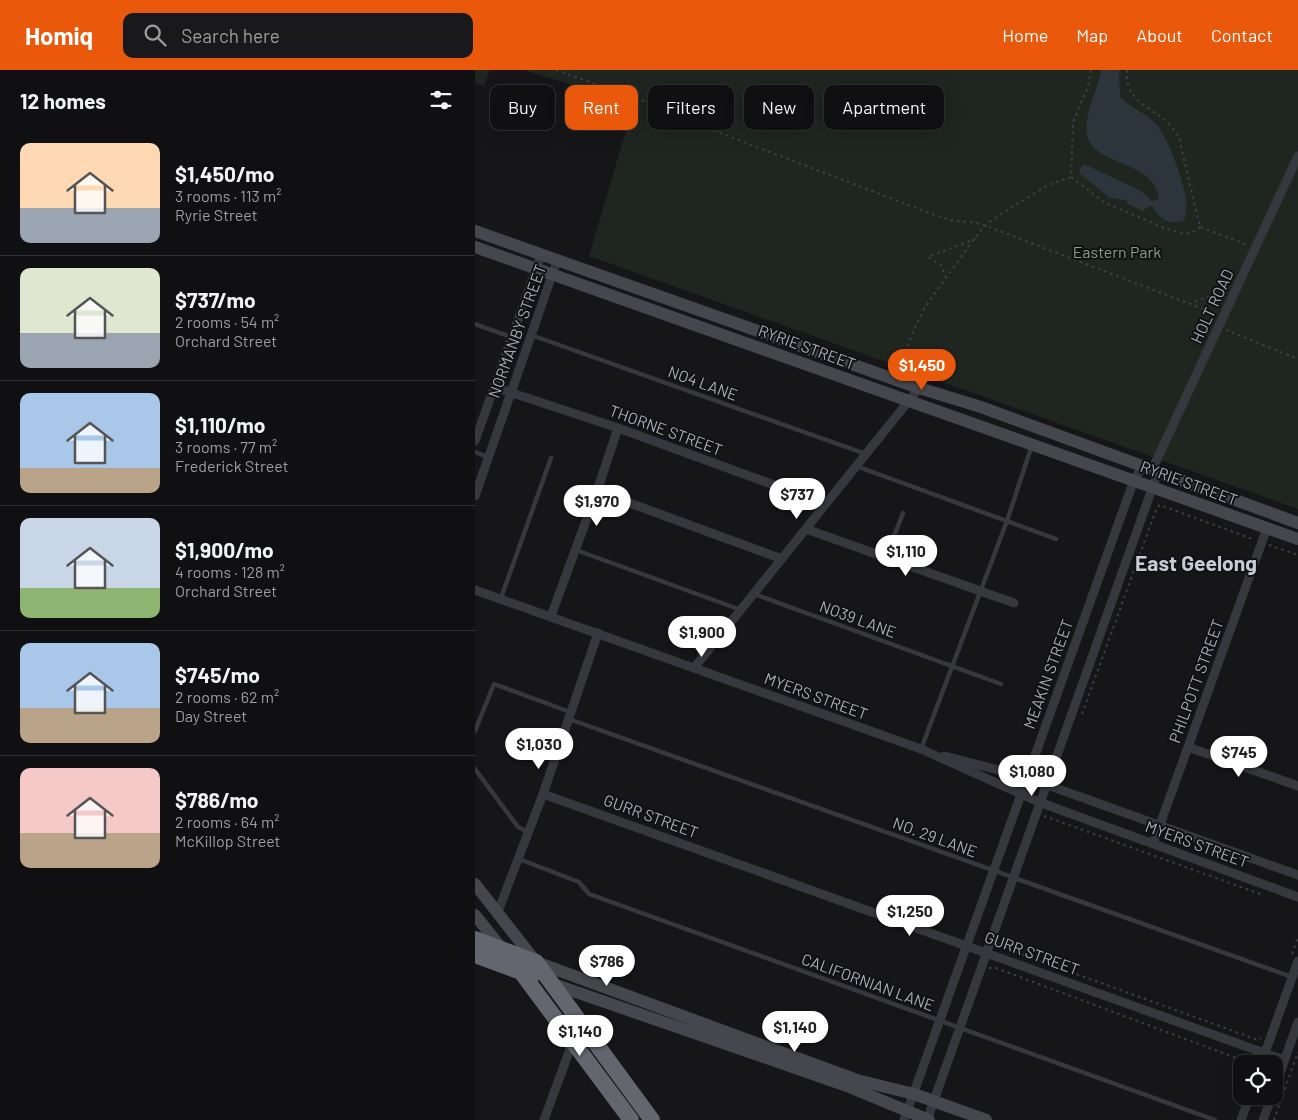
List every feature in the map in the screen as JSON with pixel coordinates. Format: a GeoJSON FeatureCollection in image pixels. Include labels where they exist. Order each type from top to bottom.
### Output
{"type":"FeatureCollection","features":[{"type":"Feature","properties":{"kind":"highway"},"geometry":{"type":"LineString","coordinates":[[475,939],[536,962],[652,1120]]}},
{"type":"Feature","properties":{"kind":"highway"},"geometry":{"type":"LineString","coordinates":[[475,955],[553,984]]}},
{"type":"Feature","properties":{"kind":"highway"},"geometry":{"type":"LineString","coordinates":[[521,972],[631,1120]]}},
{"type":"Feature","properties":{"kind":"main road","name":"RYRIE STREET"},"geometry":{"type":"LineString","coordinates":[[475,232],[919,388],[981,407],[1298,523]]}},
{"type":"Feature","properties":{"kind":"main road","name":"RYRIE STREET"},"geometry":{"type":"LineString","coordinates":[[475,247],[1033,443],[1298,539]]}},
{"type":"Feature","properties":{"kind":"main road"},"geometry":{"type":"LineString","coordinates":[[475,884],[536,962],[857,1080],[914,1094],[986,1120]]}},
{"type":"Feature","properties":{"kind":"main road"},"geometry":{"type":"LineString","coordinates":[[475,915],[521,972]]}},
{"type":"Feature","properties":{"kind":"main road"},"geometry":{"type":"LineString","coordinates":[[553,984],[847,1086],[905,1116],[928,1120]]}},
{"type":"Feature","properties":{"kind":"street","name":"HOLT ROAD"},"geometry":{"type":"LineString","coordinates":[[1151,469],[1223,320],[1298,156]]}},
{"type":"Feature","properties":{"kind":"street","name":"NORMANBY STREET"},"geometry":{"type":"LineString","coordinates":[[475,441],[541,255]]}},
{"type":"Feature","properties":{"kind":"street","name":"NORMANBY STREET"},"geometry":{"type":"LineString","coordinates":[[475,496],[557,261]]}},
{"type":"Feature","properties":{"kind":"street","name":"THORNE STREET"},"geometry":{"type":"LineString","coordinates":[[494,387],[617,428],[826,504]]}},
{"type":"Feature","properties":{"kind":"street"},"geometry":{"type":"LineString","coordinates":[[694,668],[919,388]]}},
{"type":"Feature","properties":{"kind":"street"},"geometry":{"type":"LineString","coordinates":[[551,616],[597,492],[617,428]]}},
{"type":"Feature","properties":{"kind":"street"},"geometry":{"type":"LineString","coordinates":[[928,1120],[1039,802],[1153,488],[1151,469]]}},
{"type":"Feature","properties":{"kind":"street","name":"MEAKIN STREET"},"geometry":{"type":"LineString","coordinates":[[905,1116],[1025,777],[1134,480],[1151,469]]}},
{"type":"Feature","properties":{"kind":"street"},"geometry":{"type":"LineString","coordinates":[[597,492],[782,558]]}},
{"type":"Feature","properties":{"kind":"street","name":"PHILPOTT STREET"},"geometry":{"type":"LineString","coordinates":[[1153,844],[1267,528]]}},
{"type":"Feature","properties":{"kind":"street"},"geometry":{"type":"LineString","coordinates":[[806,529],[1015,603]]}},
{"type":"Feature","properties":{"kind":"street","name":"MYERS STREET"},"geometry":{"type":"LineString","coordinates":[[475,590],[921,749],[1046,784],[1298,875]]}},
{"type":"Feature","properties":{"kind":"street"},"geometry":{"type":"LineString","coordinates":[[497,914],[529,833],[571,716],[598,633]]}},
{"type":"Feature","properties":{"kind":"street"},"geometry":{"type":"LineString","coordinates":[[1188,747],[1298,786]]}},
{"type":"Feature","properties":{"kind":"street","name":"MYERS STREET"},"geometry":{"type":"LineString","coordinates":[[921,749],[1020,795],[1298,897]]}},
{"type":"Feature","properties":{"kind":"street","name":"GURR STREET"},"geometry":{"type":"LineString","coordinates":[[543,794],[1284,1060]]}},
{"type":"Feature","properties":{"kind":"street"},"geometry":{"type":"LineString","coordinates":[[1265,1054],[1298,961]]}},
{"type":"Feature","properties":{"kind":"street"},"geometry":{"type":"LineString","coordinates":[[1283,1063],[1298,1022]]}},
{"type":"Feature","properties":{"kind":"street"},"geometry":{"type":"LineString","coordinates":[[544,1120],[571,1040]]}},
{"type":"Feature","properties":{"kind":"street"},"geometry":{"type":"LineString","coordinates":[[563,1068],[567,1064],[578,1062],[593,1068]]}},
{"type":"Feature","properties":{"kind":"street"},"geometry":{"type":"LineString","coordinates":[[1241,1120],[1247,1105]]}},
{"type":"Feature","properties":{"kind":"street"},"geometry":{"type":"LineString","coordinates":[[1263,1120],[1269,1105]]}},
{"type":"Feature","properties":{"kind":"lane"},"geometry":{"type":"LineString","coordinates":[[475,324],[512,337]]}},
{"type":"Feature","properties":{"kind":"lane","name":"NO4 LANE"},"geometry":{"type":"LineString","coordinates":[[531,335],[866,454]]}},
{"type":"Feature","properties":{"kind":"lane"},"geometry":{"type":"LineString","coordinates":[[921,749],[954,667],[1033,443]]}},
{"type":"Feature","properties":{"kind":"lane"},"geometry":{"type":"LineString","coordinates":[[475,452],[488,457]]}},
{"type":"Feature","properties":{"kind":"lane"},"geometry":{"type":"LineString","coordinates":[[501,598],[551,458]]}},
{"type":"Feature","properties":{"kind":"lane"},"geometry":{"type":"LineString","coordinates":[[856,466],[1056,539]]}},
{"type":"Feature","properties":{"kind":"lane"},"geometry":{"type":"LineString","coordinates":[[886,558],[903,512]]}},
{"type":"Feature","properties":{"kind":"lane"},"geometry":{"type":"LineString","coordinates":[[576,550],[741,610]]}},
{"type":"Feature","properties":{"kind":"lane","name":"NO39 LANE"},"geometry":{"type":"LineString","coordinates":[[754,594],[1001,684]]}},
{"type":"Feature","properties":{"kind":"lane","name":"NO. 29 LANE"},"geometry":{"type":"LineString","coordinates":[[475,730],[493,684],[571,716],[1013,878],[1292,977]]}},
{"type":"Feature","properties":{"kind":"lane"},"geometry":{"type":"LineString","coordinates":[[475,769],[518,827],[529,833]]}},
{"type":"Feature","properties":{"kind":"lane","name":"CALIFORNIAN LANE"},"geometry":{"type":"LineString","coordinates":[[519,859],[579,882],[589,894],[1215,1120]]}},
{"type":"Feature","properties":{"kind":"path"},"geometry":{"type":"LineString","coordinates":[[556,70],[643,101],[652,107],[932,214],[985,226],[1215,314],[1223,320],[1226,330],[1298,359]]}},
{"type":"Feature","properties":{"kind":"path"},"geometry":{"type":"LineString","coordinates":[[1071,177],[1073,122],[1088,86],[1091,70]]}},
{"type":"Feature","properties":{"kind":"path"},"geometry":{"type":"LineString","coordinates":[[1127,70],[1127,84],[1131,94],[1164,117],[1174,127],[1179,138],[1200,227]]}},
{"type":"Feature","properties":{"kind":"path"},"geometry":{"type":"LineString","coordinates":[[897,380],[918,320],[956,263],[985,226],[1048,185],[1071,177]]}},
{"type":"Feature","properties":{"kind":"path"},"geometry":{"type":"LineString","coordinates":[[1071,177],[1105,203],[1167,229],[1185,234],[1196,231],[1200,227]]}},
{"type":"Feature","properties":{"kind":"path"},"geometry":{"type":"LineString","coordinates":[[1200,227],[1255,247]]}},
{"type":"Feature","properties":{"kind":"path"},"geometry":{"type":"LineString","coordinates":[[946,278],[941,265],[928,257],[977,238]]}},
{"type":"Feature","properties":{"kind":"path"},"geometry":{"type":"LineString","coordinates":[[1189,304],[1224,291]]}},
{"type":"Feature","properties":{"kind":"path"},"geometry":{"type":"LineString","coordinates":[[1079,722],[1157,507],[1160,505],[1298,555]]}},
{"type":"Feature","properties":{"kind":"path"},"geometry":{"type":"LineString","coordinates":[[1044,816],[1270,897]]}},
{"type":"Feature","properties":{"kind":"path"},"geometry":{"type":"LineString","coordinates":[[999,942],[1003,947],[1258,1040],[1261,1037]]}},
{"type":"Feature","properties":{"kind":"path"},"geometry":{"type":"LineString","coordinates":[[989,968],[996,968],[1233,1057]]}},
{"type":"Feature","properties":{"kind":"path"},"geometry":{"type":"LineString","coordinates":[[1274,1120],[1298,1052]]}},
{"type":"Feature","properties":{"kind":"green space"},"geometry":{"type":"Polygon","coordinates":[[[475,70],[490,70],[484,86],[475,83],[475,70]]]}},
{"type":"Feature","properties":{"kind":"green space","name":"Eastern Park"},"geometry":{"type":"Polygon","coordinates":[[[523,70],[1298,70],[1298,509],[589,256],[626,130],[638,130],[638,85],[573,85],[523,70]]]}},
{"type":"Feature","properties":{"kind":"shaded area"},"geometry":{"type":"Polygon","coordinates":[[[1101,70],[1119,70],[1120,97],[1155,123],[1161,130],[1173,156],[1184,188],[1186,214],[1183,221],[1173,222],[1165,220],[1153,207],[1149,206],[1143,211],[1128,204],[1126,200],[1110,198],[1079,173],[1080,168],[1084,164],[1141,191],[1152,201],[1159,199],[1155,186],[1146,176],[1099,152],[1091,144],[1087,134],[1087,118],[1101,70]]]}},
{"type":"Feature","properties":{"kind":"district","name":"East Geelong"},"geometry":{"type":"Point","coordinates":[1196,564]}}]}
